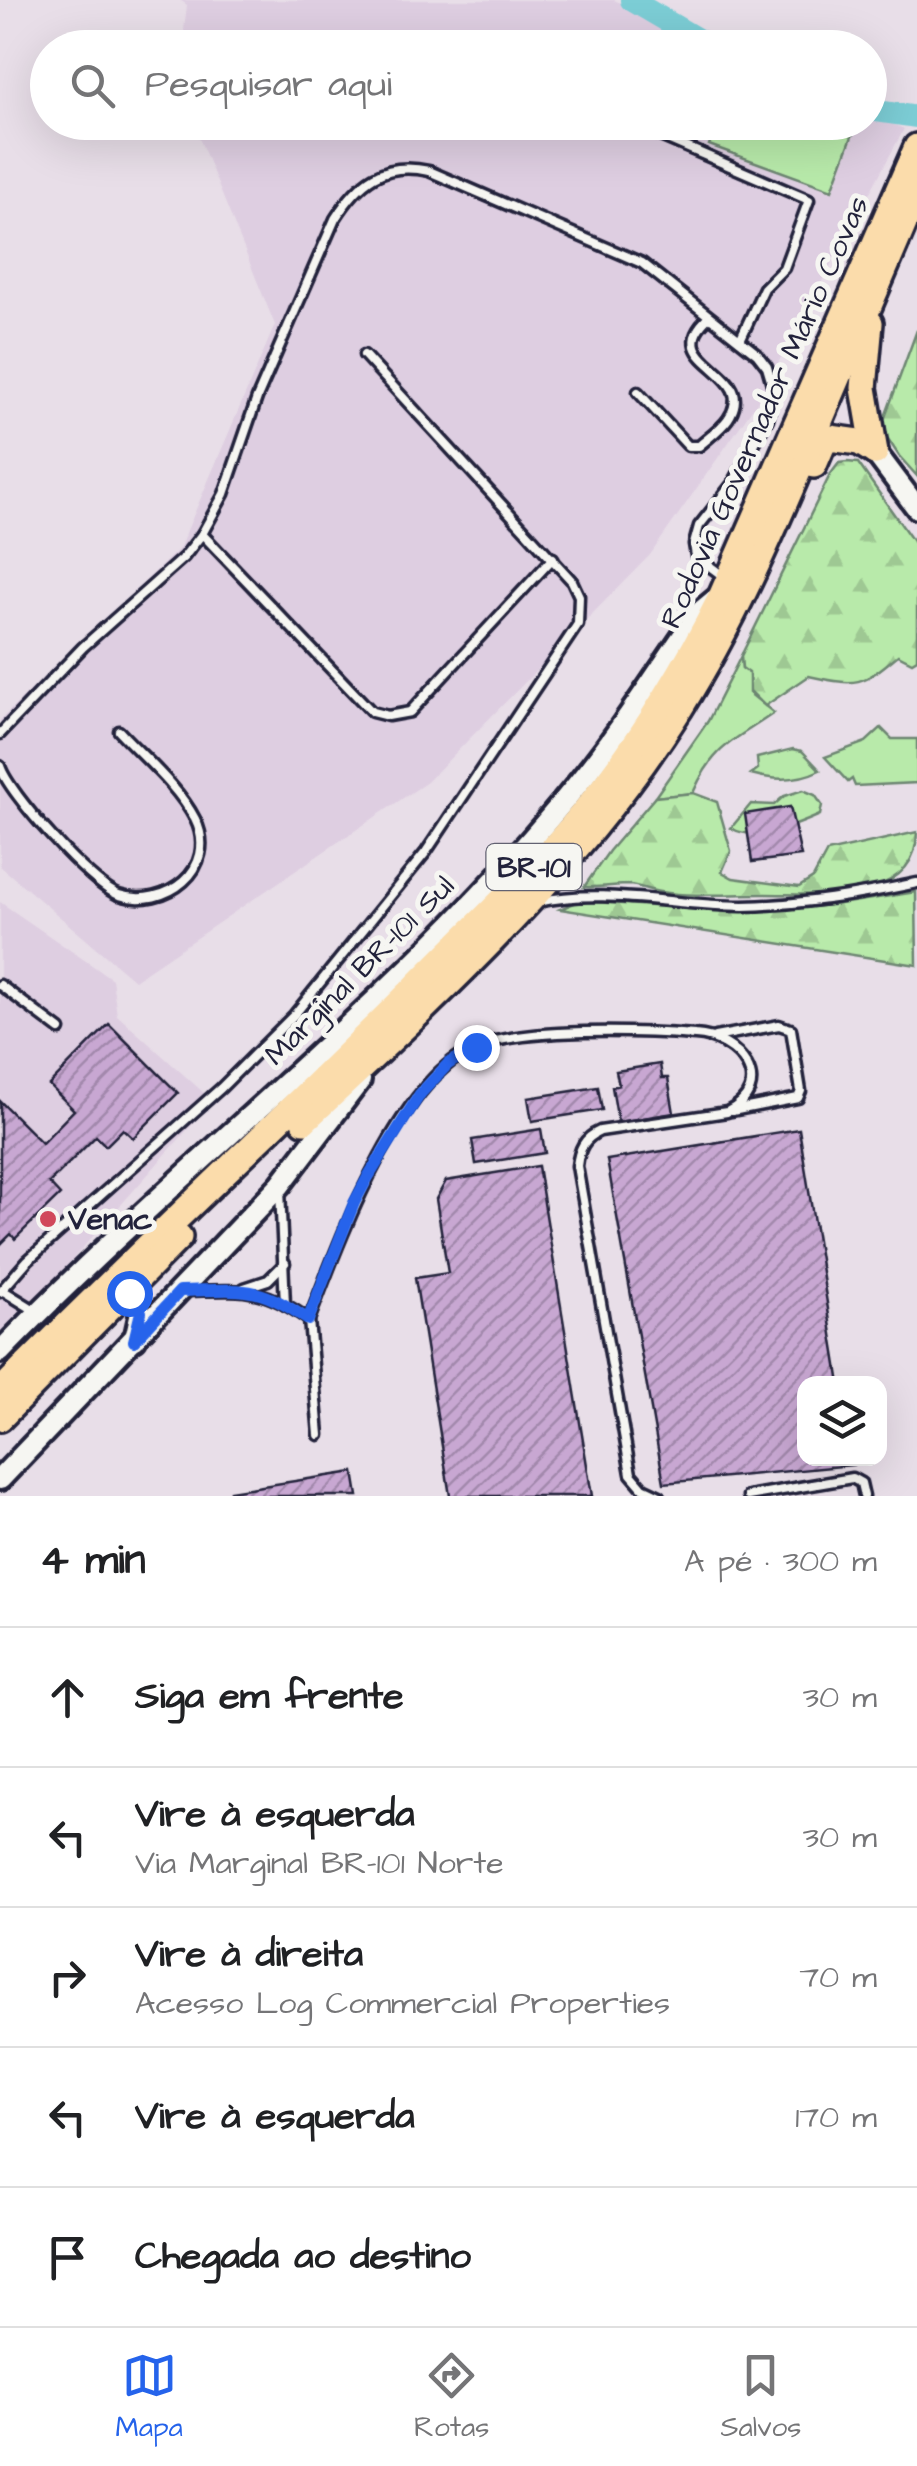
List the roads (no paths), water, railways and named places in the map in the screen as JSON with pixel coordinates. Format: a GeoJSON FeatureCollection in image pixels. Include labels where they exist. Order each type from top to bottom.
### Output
{"type":"FeatureCollection","features":[{"type":"Feature","properties":{"kind":"highway","name":"Rodovia Governador Mário Covas"},"geometry":{"type":"LineString","coordinates":[[0,1392],[112,1278],[302,1100],[552,848],[603,786],[696,647],[725,589],[913,156]]}},
{"type":"Feature","properties":{"kind":"highway","name":"Rodovia Governador Mário Covas"},"geometry":{"type":"LineString","coordinates":[[0,1418],[180,1237],[385,1045],[523,905],[636,774],[712,654],[757,568],[917,193]]}},
{"type":"Feature","properties":{"kind":"highway"},"geometry":{"type":"LineString","coordinates":[[874,294],[864,382],[874,452]]}},
{"type":"Feature","properties":{"kind":"highway"},"geometry":{"type":"LineString","coordinates":[[712,654],[771,560],[823,444],[830,438],[843,438],[874,452]]}},
{"type":"Feature","properties":{"kind":"street"},"geometry":{"type":"LineString","coordinates":[[874,452],[917,508]]}},
{"type":"Feature","properties":{"kind":"street","name":"Marginal BR-101 Sul"},"geometry":{"type":"LineString","coordinates":[[0,1352],[77,1272],[319,1056],[426,951],[578,782],[632,712],[699,613],[725,589]]}},
{"type":"Feature","properties":{"kind":"street"},"geometry":{"type":"LineString","coordinates":[[0,1479],[280,1186],[385,1045]]}},
{"type":"Feature","properties":{"kind":"street"},"geometry":{"type":"LineString","coordinates":[[77,1272],[110,1276]]}},
{"type":"Feature","properties":{"kind":"street"},"geometry":{"type":"LineString","coordinates":[[129,1293],[141,1312],[134,1341]]}},
{"type":"Feature","properties":{"kind":"lane"},"geometry":{"type":"LineString","coordinates":[[670,140],[809,200],[784,268],[764,288],[740,340]]}},
{"type":"Feature","properties":{"kind":"lane"},"geometry":{"type":"LineString","coordinates":[[0,734],[83,647],[184,557],[202,534],[224,494],[256,398],[335,219],[348,198],[380,173],[397,167],[429,172],[642,262],[740,340],[767,367],[774,391],[768,418],[734,482],[703,518],[696,534],[696,556],[725,589]]}},
{"type":"Feature","properties":{"kind":"lane"},"geometry":{"type":"LineString","coordinates":[[638,392],[688,446],[699,446],[727,420],[734,404],[732,386],[697,352],[693,342],[696,330],[709,317]]}},
{"type":"Feature","properties":{"kind":"lane"},"geometry":{"type":"LineString","coordinates":[[38,1312],[1,1292],[28,1260],[222,1088],[294,1015],[426,852],[578,624],[578,596],[572,581],[364,355]]}},
{"type":"Feature","properties":{"kind":"lane"},"geometry":{"type":"LineString","coordinates":[[202,534],[372,712],[388,716],[410,712],[553,558]]}},
{"type":"Feature","properties":{"kind":"lane"},"geometry":{"type":"LineString","coordinates":[[0,766],[15,796],[100,885],[123,896],[155,896],[190,876],[199,864],[202,836],[182,800],[120,731]]}},
{"type":"Feature","properties":{"kind":"lane"},"geometry":{"type":"LineString","coordinates":[[523,905],[571,894],[741,906],[832,901],[917,884]]}},
{"type":"Feature","properties":{"kind":"lane"},"geometry":{"type":"LineString","coordinates":[[0,985],[60,1030]]}},
{"type":"Feature","properties":{"kind":"lane"},"geometry":{"type":"LineString","coordinates":[[320,1435],[308,1320],[368,1177],[420,1094],[448,1064],[476,1047],[543,1034],[715,1037],[786,1026],[791,1030],[801,1091],[798,1098],[600,1131],[583,1144],[578,1154],[631,1474],[643,1488],[660,1496]]}},
{"type":"Feature","properties":{"kind":"lane"},"geometry":{"type":"LineString","coordinates":[[715,1037],[740,1052],[748,1063],[750,1076],[745,1098],[727,1112]]}},
{"type":"Feature","properties":{"kind":"lane"},"geometry":{"type":"LineString","coordinates":[[280,1186],[285,1304]]}},
{"type":"Feature","properties":{"kind":"lane"},"geometry":{"type":"LineString","coordinates":[[180,1291],[244,1288],[268,1280],[285,1264]]}},
{"type":"Feature","properties":{"kind":"lane"},"geometry":{"type":"LineString","coordinates":[[244,1288],[285,1304],[308,1320]]}},
{"type":"Feature","properties":{"kind":"lane"},"geometry":{"type":"LineString","coordinates":[[748,1496],[852,1478],[861,1483],[864,1496]]}},
{"type":"Feature","properties":{"kind":"waterway"},"geometry":{"type":"LineString","coordinates":[[631,0],[682,30]]}},
{"type":"Feature","properties":{"kind":"waterway"},"geometry":{"type":"LineString","coordinates":[[887,113],[917,117]]}},
{"type":"Feature","properties":{"kind":"place","name":"Venac"},"geometry":{"type":"Point","coordinates":[48,1219]}}]}
